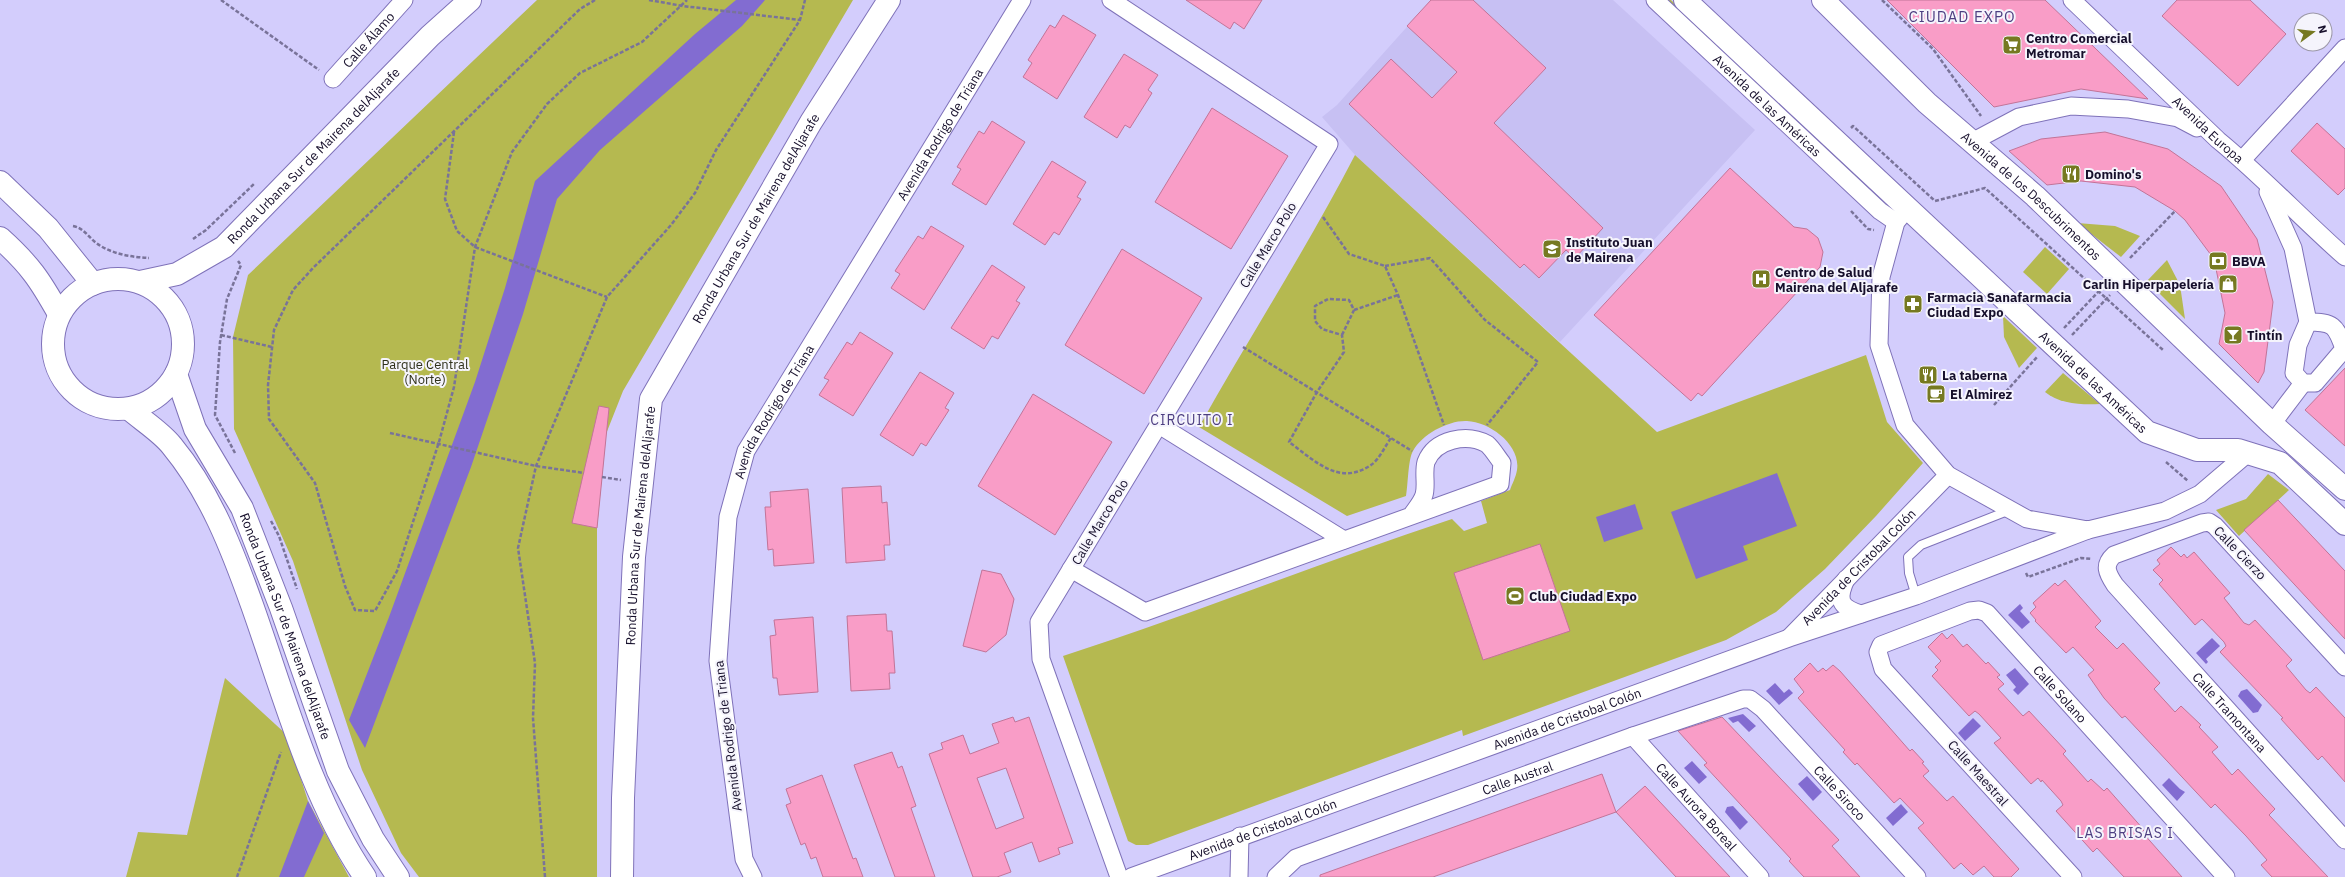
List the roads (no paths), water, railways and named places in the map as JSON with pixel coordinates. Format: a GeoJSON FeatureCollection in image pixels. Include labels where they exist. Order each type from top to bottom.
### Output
{"type":"FeatureCollection","features":[{"type":"Feature","properties":{"kind":"street","name":"Calle Álamo"},"geometry":{"type":"LineString","coordinates":[[332,80],[404,0]]}},
{"type":"Feature","properties":{"kind":"street","name":"Ronda Urbana Sur de Mairena delAljarafe"},"geometry":{"type":"LineString","coordinates":[[140,282],[177,274],[224,247],[430,36],[470,0]]}},
{"type":"Feature","properties":{"kind":"street","name":"Ronda Urbana Sur de Mairena delAljarafe"},"geometry":{"type":"LineString","coordinates":[[622,877],[623,798],[634,557],[651,399],[811,122],[890,0]]}},
{"type":"Feature","properties":{"kind":"street","name":"Avenida Rodrigo de Triana"},"geometry":{"type":"LineString","coordinates":[[754,877],[744,859],[718,660],[728,517],[746,451],[1022,0]]}},
{"type":"Feature","properties":{"kind":"street","name":"Calle Marco Polo"},"geometry":{"type":"LineString","coordinates":[[1111,0],[1329,144],[1039,622],[1041,659],[1119,877]]}},
{"type":"Feature","properties":{"kind":"street","name":"Avenida de las Américas"},"geometry":{"type":"LineString","coordinates":[[1655,0],[1880,211],[1901,215]]}},
{"type":"Feature","properties":{"kind":"street","name":"Avenida de las Américas"},"geometry":{"type":"LineString","coordinates":[[1685,0],[1838,144],[1901,215],[2061,339],[2147,432],[2197,450],[2238,450],[2280,463],[2345,524]]}},
{"type":"Feature","properties":{"kind":"street","name":"Avenida de los Descubrimentos"},"geometry":{"type":"LineString","coordinates":[[1823,0],[1927,103],[2035,196],[2113,284],[2345,489]]}},
{"type":"Feature","properties":{"kind":"street","name":"Avenida Europa"},"geometry":{"type":"LineString","coordinates":[[2072,0],[2218,140],[2242,160],[2262,181],[2345,257]]}},
{"type":"Feature","properties":{"kind":"street"},"geometry":{"type":"LineString","coordinates":[[2242,160],[2345,48]]}},
{"type":"Feature","properties":{"kind":"street"},"geometry":{"type":"LineString","coordinates":[[1972,142],[2019,117],[2071,106],[2128,109],[2178,118],[2218,140]]}},
{"type":"Feature","properties":{"kind":"street"},"geometry":{"type":"LineString","coordinates":[[2262,181],[2274,204],[2293,248],[2308,322],[2298,345],[2294,373],[2303,383],[2315,383],[2344,349],[2338,331],[2327,322],[2308,322]]}},
{"type":"Feature","properties":{"kind":"street"},"geometry":{"type":"LineString","coordinates":[[0,182],[51,232],[93,284]]}},
{"type":"Feature","properties":{"kind":"street"},"geometry":{"type":"LineString","coordinates":[[1901,215],[1881,277],[1879,345],[1905,425],[1948,475],[2026,519],[2088,530]]}},
{"type":"Feature","properties":{"kind":"street"},"geometry":{"type":"LineString","coordinates":[[0,238],[26,262],[39,278],[59,314]]}},
{"type":"Feature","properties":{"kind":"street"},"geometry":{"type":"LineString","coordinates":[[124,279],[140,282],[159,293],[173,310],[181,331],[182,353],[176,374],[164,390],[153,398],[129,409],[108,409],[89,403],[72,391],[60,374],[53,355],[53,334],[59,314],[74,296],[93,284],[108,280],[124,279]]}},
{"type":"Feature","properties":{"kind":"street","name":"Ronda Urbana Sur de Mairena delAljarafe"},"geometry":{"type":"LineString","coordinates":[[176,374],[195,429],[242,508],[281,608],[338,771],[373,839],[398,877]]}},
{"type":"Feature","properties":{"kind":"street"},"geometry":{"type":"LineString","coordinates":[[2272,424],[2303,383]]}},
{"type":"Feature","properties":{"kind":"street","name":"Ronda Urbana Sur de Mairena delAljarafe"},"geometry":{"type":"LineString","coordinates":[[129,409],[172,445],[206,496],[232,548],[318,791],[352,858],[365,877]]}},
{"type":"Feature","properties":{"kind":"street"},"geometry":{"type":"LineString","coordinates":[[1159,425],[1344,540]]}},
{"type":"Feature","properties":{"kind":"street","name":"Calle Marco Polo"},"geometry":{"type":"LineString","coordinates":[[1071,569],[1145,612],[1500,484],[1502,463],[1488,445],[1468,438],[1452,440],[1435,450],[1427,461],[1424,476],[1424,495],[1411,516]]}},
{"type":"Feature","properties":{"kind":"street"},"geometry":{"type":"LineString","coordinates":[[1789,638],[1916,596],[2088,530],[2165,511],[2200,494],[2248,454]]}},
{"type":"Feature","properties":{"kind":"street","name":"Avenida de Cristobal Colón"},"geometry":{"type":"LineString","coordinates":[[1131,877],[1240,836],[1789,638],[1948,475]]}},
{"type":"Feature","properties":{"kind":"street","name":"Calle Cierzo"},"geometry":{"type":"LineString","coordinates":[[2115,585],[2106,567],[2108,561],[2114,555],[2202,523],[2209,522],[2215,526],[2345,667]]}},
{"type":"Feature","properties":{"kind":"street"},"geometry":{"type":"LineString","coordinates":[[1846,579],[1840,594],[1842,604],[1848,610],[1861,614]]}},
{"type":"Feature","properties":{"kind":"street","name":"Calle Tramontana"},"geometry":{"type":"LineString","coordinates":[[2115,585],[2345,840]]}},
{"type":"Feature","properties":{"kind":"street","name":"Calle Solano"},"geometry":{"type":"LineString","coordinates":[[1883,669],[1878,652],[1882,645],[1970,611],[1979,610],[1987,613],[2226,877]]}},
{"type":"Feature","properties":{"kind":"street","name":"Calle Maestral"},"geometry":{"type":"LineString","coordinates":[[1883,669],[2072,877]]}},
{"type":"Feature","properties":{"kind":"street","name":"Calle Austral"},"geometry":{"type":"LineString","coordinates":[[1276,877],[1296,858],[1633,736],[1743,699],[1750,699],[1763,709]]}},
{"type":"Feature","properties":{"kind":"street","name":"Calle Siroco"},"geometry":{"type":"LineString","coordinates":[[1763,709],[1917,877]]}},
{"type":"Feature","properties":{"kind":"street","name":"Calle Aurora Boreal"},"geometry":{"type":"LineString","coordinates":[[1633,736],[1760,877]]}},
{"type":"Feature","properties":{"kind":"street"},"geometry":{"type":"LineString","coordinates":[[1239,877],[1240,836]]}},
{"type":"Feature","properties":{"kind":"lane"},"geometry":{"type":"LineString","coordinates":[[1916,596],[1909,573],[1908,557],[1921,545],[2010,510]]}},
{"type":"Feature","properties":{"kind":"place","name":"Centro Comercial Metromar"},"geometry":{"type":"Point","coordinates":[2012,45]}},
{"type":"Feature","properties":{"kind":"place","name":"Domino's"},"geometry":{"type":"Point","coordinates":[2071,174]}},
{"type":"Feature","properties":{"kind":"place","name":"Instituto Juan de Mairena"},"geometry":{"type":"Point","coordinates":[1552,249]}},
{"type":"Feature","properties":{"kind":"place","name":"BBVA"},"geometry":{"type":"Point","coordinates":[2218,261]}},
{"type":"Feature","properties":{"kind":"place","name":"Centro de Salud Mairena del Aljarafe"},"geometry":{"type":"Point","coordinates":[1761,279]}},
{"type":"Feature","properties":{"kind":"place","name":"Carlin Hiperpapelería"},"geometry":{"type":"Point","coordinates":[2228,284]}},
{"type":"Feature","properties":{"kind":"place","name":"Farmacia Sanafarmacia Ciudad Expo"},"geometry":{"type":"Point","coordinates":[1913,304]}},
{"type":"Feature","properties":{"kind":"place","name":"Tintín"},"geometry":{"type":"Point","coordinates":[2233,335]}},
{"type":"Feature","properties":{"kind":"place","name":"La taberna"},"geometry":{"type":"Point","coordinates":[1928,375]}},
{"type":"Feature","properties":{"kind":"place","name":"El Almirez"},"geometry":{"type":"Point","coordinates":[1936,394]}},
{"type":"Feature","properties":{"kind":"place","name":"Club Ciudad Expo"},"geometry":{"type":"Point","coordinates":[1515,596]}},
{"type":"Feature","properties":{"kind":"district","name":"CIUDAD EXPO"},"geometry":{"type":"Point","coordinates":[1962,16]}},
{"type":"Feature","properties":{"kind":"district","name":"CIRCUITO I"},"geometry":{"type":"Point","coordinates":[1192,420]}},
{"type":"Feature","properties":{"kind":"district","name":"LAS BRISAS I"},"geometry":{"type":"Point","coordinates":[2125,833]}},
{"type":"Feature","properties":{"kind":"park label","name":"Parque Central (Norte)"},"geometry":{"type":"Point","coordinates":[425,372]}}]}
